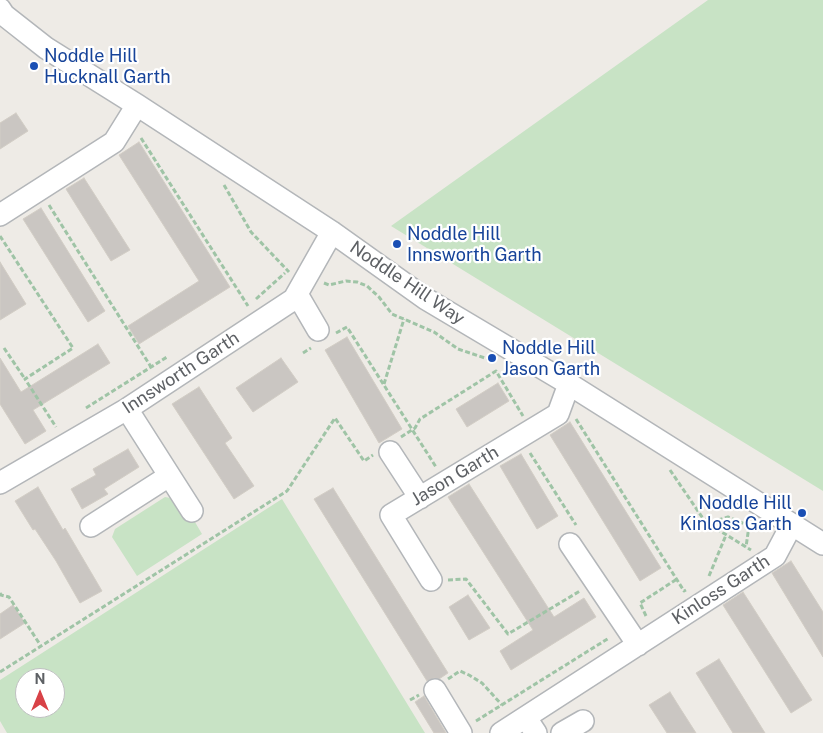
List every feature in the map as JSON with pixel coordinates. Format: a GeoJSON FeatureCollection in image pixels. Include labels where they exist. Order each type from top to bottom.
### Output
{"type":"FeatureCollection","features":[{"type":"Feature","properties":{"kind":"street","name":"Noddle Hill Way"},"geometry":{"type":"LineString","coordinates":[[0,9],[4,15],[46,48],[332,232],[426,299],[569,384],[823,544]]}},
{"type":"Feature","properties":{"kind":"street"},"geometry":{"type":"LineString","coordinates":[[0,215],[114,142],[137,105]]}},
{"type":"Feature","properties":{"kind":"street","name":"Innsworth Garth"},"geometry":{"type":"LineString","coordinates":[[0,483],[127,409],[294,299],[299,281],[332,232]]}},
{"type":"Feature","properties":{"kind":"street"},"geometry":{"type":"LineString","coordinates":[[299,281],[323,336]]}},
{"type":"Feature","properties":{"kind":"street","name":"Jason Garth"},"geometry":{"type":"LineString","coordinates":[[431,580],[391,516],[558,414],[569,384]]}},
{"type":"Feature","properties":{"kind":"street"},"geometry":{"type":"LineString","coordinates":[[127,409],[192,511]]}},
{"type":"Feature","properties":{"kind":"street"},"geometry":{"type":"LineString","coordinates":[[388,448],[420,498]]}},
{"type":"Feature","properties":{"kind":"street"},"geometry":{"type":"LineString","coordinates":[[92,526],[169,476]]}},
{"type":"Feature","properties":{"kind":"street","name":"Kinloss Garth"},"geometry":{"type":"LineString","coordinates":[[519,727],[638,644],[775,556],[792,524]]}},
{"type":"Feature","properties":{"kind":"street"},"geometry":{"type":"LineString","coordinates":[[570,544],[638,644]]}},
{"type":"Feature","properties":{"kind":"street"},"geometry":{"type":"LineString","coordinates":[[435,687],[461,732]]}},
{"type":"Feature","properties":{"kind":"street"},"geometry":{"type":"LineString","coordinates":[[562,733],[583,721]]}},
{"type":"Feature","properties":{"kind":"path"},"geometry":{"type":"LineString","coordinates":[[134,142],[147,135]]}},
{"type":"Feature","properties":{"kind":"path"},"geometry":{"type":"LineString","coordinates":[[141,138],[248,306]]}},
{"type":"Feature","properties":{"kind":"path"},"geometry":{"type":"LineString","coordinates":[[222,181],[252,232],[299,281]]}},
{"type":"Feature","properties":{"kind":"path"},"geometry":{"type":"LineString","coordinates":[[40,190],[151,367]]}},
{"type":"Feature","properties":{"kind":"path"},"geometry":{"type":"LineString","coordinates":[[0,236],[73,348],[25,379]]}},
{"type":"Feature","properties":{"kind":"path"},"geometry":{"type":"LineString","coordinates":[[240,311],[299,281],[329,284],[346,281],[357,282],[367,286],[379,297],[392,314],[434,332],[458,349],[478,357],[504,362],[514,351]]}},
{"type":"Feature","properties":{"kind":"path"},"geometry":{"type":"LineString","coordinates":[[384,384],[404,319]]}},
{"type":"Feature","properties":{"kind":"path"},"geometry":{"type":"LineString","coordinates":[[303,353],[323,336],[347,326],[446,482]]}},
{"type":"Feature","properties":{"kind":"path"},"geometry":{"type":"LineString","coordinates":[[4,348],[56,427]]}},
{"type":"Feature","properties":{"kind":"path"},"geometry":{"type":"LineString","coordinates":[[80,412],[175,352]]}},
{"type":"Feature","properties":{"kind":"path"},"geometry":{"type":"LineString","coordinates":[[0,672],[287,491],[336,418],[364,461],[388,448],[412,430],[420,419],[496,371],[532,430]]}},
{"type":"Feature","properties":{"kind":"path"},"geometry":{"type":"LineString","coordinates":[[562,404],[571,412],[684,591],[692,586]]}},
{"type":"Feature","properties":{"kind":"path"},"geometry":{"type":"LineString","coordinates":[[48,432],[64,422]]}},
{"type":"Feature","properties":{"kind":"path"},"geometry":{"type":"LineString","coordinates":[[663,443],[660,456],[702,517],[726,535],[769,559]]}},
{"type":"Feature","properties":{"kind":"path"},"geometry":{"type":"LineString","coordinates":[[713,526],[718,520],[728,517],[745,524],[748,533],[746,547]]}},
{"type":"Feature","properties":{"kind":"path"},"geometry":{"type":"LineString","coordinates":[[708,576],[726,535]]}},
{"type":"Feature","properties":{"kind":"path"},"geometry":{"type":"LineString","coordinates":[[431,580],[466,579],[508,634],[595,581]]}},
{"type":"Feature","properties":{"kind":"path"},"geometry":{"type":"LineString","coordinates":[[461,732],[636,620],[647,616],[640,603],[677,579]]}},
{"type":"Feature","properties":{"kind":"path"},"geometry":{"type":"LineString","coordinates":[[0,593],[9,597],[41,646]]}},
{"type":"Feature","properties":{"kind":"path"},"geometry":{"type":"LineString","coordinates":[[410,700],[460,672],[482,683],[519,727]]}},
{"type":"Feature","properties":{"kind":"green space"},"geometry":{"type":"Polygon","coordinates":[[[708,0],[823,0],[823,491],[391,226],[708,0]]]}},
{"type":"Feature","properties":{"kind":"green space"},"geometry":{"type":"Polygon","coordinates":[[[165,497],[182,500],[202,534],[137,576],[112,537],[115,529],[165,497]]]}},
{"type":"Feature","properties":{"kind":"green space"},"geometry":{"type":"Polygon","coordinates":[[[282,499],[425,733],[7,733],[0,721],[0,680],[15,670],[15,718],[65,718],[65,668],[19,668],[282,499]]]}},
{"type":"Feature","properties":{"kind":"building"},"geometry":{"type":"Polygon","coordinates":[[[16,113],[28,131],[0,149],[0,123],[16,113]]]}},
{"type":"Feature","properties":{"kind":"building"},"geometry":{"type":"Polygon","coordinates":[[[139,142],[230,287],[139,344],[128,326],[199,281],[119,155],[139,142]]]}},
{"type":"Feature","properties":{"kind":"building"},"geometry":{"type":"Polygon","coordinates":[[[84,178],[130,250],[111,261],[66,189],[84,178]]]}},
{"type":"Feature","properties":{"kind":"building"},"geometry":{"type":"Polygon","coordinates":[[[41,208],[105,311],[88,322],[23,219],[41,208]]]}},
{"type":"Feature","properties":{"kind":"building"},"geometry":{"type":"Polygon","coordinates":[[[0,262],[26,304],[0,320],[0,262]]]}},
{"type":"Feature","properties":{"kind":"building"},"geometry":{"type":"Polygon","coordinates":[[[347,337],[402,429],[379,443],[325,350],[347,337]]]}},
{"type":"Feature","properties":{"kind":"building"},"geometry":{"type":"Polygon","coordinates":[[[98,344],[110,363],[33,410],[46,431],[25,444],[0,404],[0,358],[21,392],[98,344]]]}},
{"type":"Feature","properties":{"kind":"building"},"geometry":{"type":"Polygon","coordinates":[[[281,358],[298,382],[253,412],[236,388],[281,358]]]}},
{"type":"Feature","properties":{"kind":"building"},"geometry":{"type":"Polygon","coordinates":[[[498,383],[509,401],[467,427],[456,409],[498,383]]]}},
{"type":"Feature","properties":{"kind":"building"},"geometry":{"type":"Polygon","coordinates":[[[199,387],[232,438],[225,443],[254,486],[234,499],[172,404],[199,387]]]}},
{"type":"Feature","properties":{"kind":"building"},"geometry":{"type":"Polygon","coordinates":[[[570,422],[661,568],[640,581],[550,435],[570,422]]]}},
{"type":"Feature","properties":{"kind":"building"},"geometry":{"type":"Polygon","coordinates":[[[128,449],[139,467],[104,489],[108,494],[82,509],[71,489],[96,475],[93,469],[128,449]]]}},
{"type":"Feature","properties":{"kind":"building"},"geometry":{"type":"Polygon","coordinates":[[[521,454],[558,516],[537,529],[500,466],[521,454]]]}},
{"type":"Feature","properties":{"kind":"building"},"geometry":{"type":"Polygon","coordinates":[[[469,484],[554,617],[584,598],[596,617],[511,670],[500,651],[533,630],[448,497],[469,484]]]}},
{"type":"Feature","properties":{"kind":"building"},"geometry":{"type":"Polygon","coordinates":[[[38,487],[63,530],[65,528],[102,591],[80,603],[56,561],[15,501],[38,487]]]}},
{"type":"Feature","properties":{"kind":"building"},"geometry":{"type":"Polygon","coordinates":[[[333,488],[448,673],[439,679],[434,678],[427,681],[314,499],[333,488]]]}},
{"type":"Feature","properties":{"kind":"building"},"geometry":{"type":"Polygon","coordinates":[[[791,561],[823,612],[823,657],[772,573],[791,561]]]}},
{"type":"Feature","properties":{"kind":"building"},"geometry":{"type":"Polygon","coordinates":[[[743,592],[812,700],[791,713],[723,605],[743,592]]]}},
{"type":"Feature","properties":{"kind":"building"},"geometry":{"type":"Polygon","coordinates":[[[468,595],[490,628],[469,640],[449,607],[468,595]]]}},
{"type":"Feature","properties":{"kind":"building"},"geometry":{"type":"Polygon","coordinates":[[[13,605],[25,623],[0,639],[0,614],[13,605]]]}},
{"type":"Feature","properties":{"kind":"building"},"geometry":{"type":"Polygon","coordinates":[[[719,659],[765,733],[733,733],[696,673],[719,659]]]}},
{"type":"Feature","properties":{"kind":"building"},"geometry":{"type":"Polygon","coordinates":[[[670,692],[696,733],[667,733],[649,705],[670,692]]]}},
{"type":"Feature","properties":{"kind":"building"},"geometry":{"type":"Polygon","coordinates":[[[424,696],[446,733],[434,733],[415,702],[424,696]]]}},
{"type":"Feature","properties":{"kind":"place","name":"Noddle Hill Hucknall Garth"},"geometry":{"type":"Point","coordinates":[34,66]}},
{"type":"Feature","properties":{"kind":"place","name":"Noddle Hill Innsworth Garth"},"geometry":{"type":"Point","coordinates":[397,244]}},
{"type":"Feature","properties":{"kind":"place","name":"Noddle Hill Jason Garth"},"geometry":{"type":"Point","coordinates":[492,358]}},
{"type":"Feature","properties":{"kind":"place","name":"Noddle Hill Kinloss Garth"},"geometry":{"type":"Point","coordinates":[802,513]}}]}
